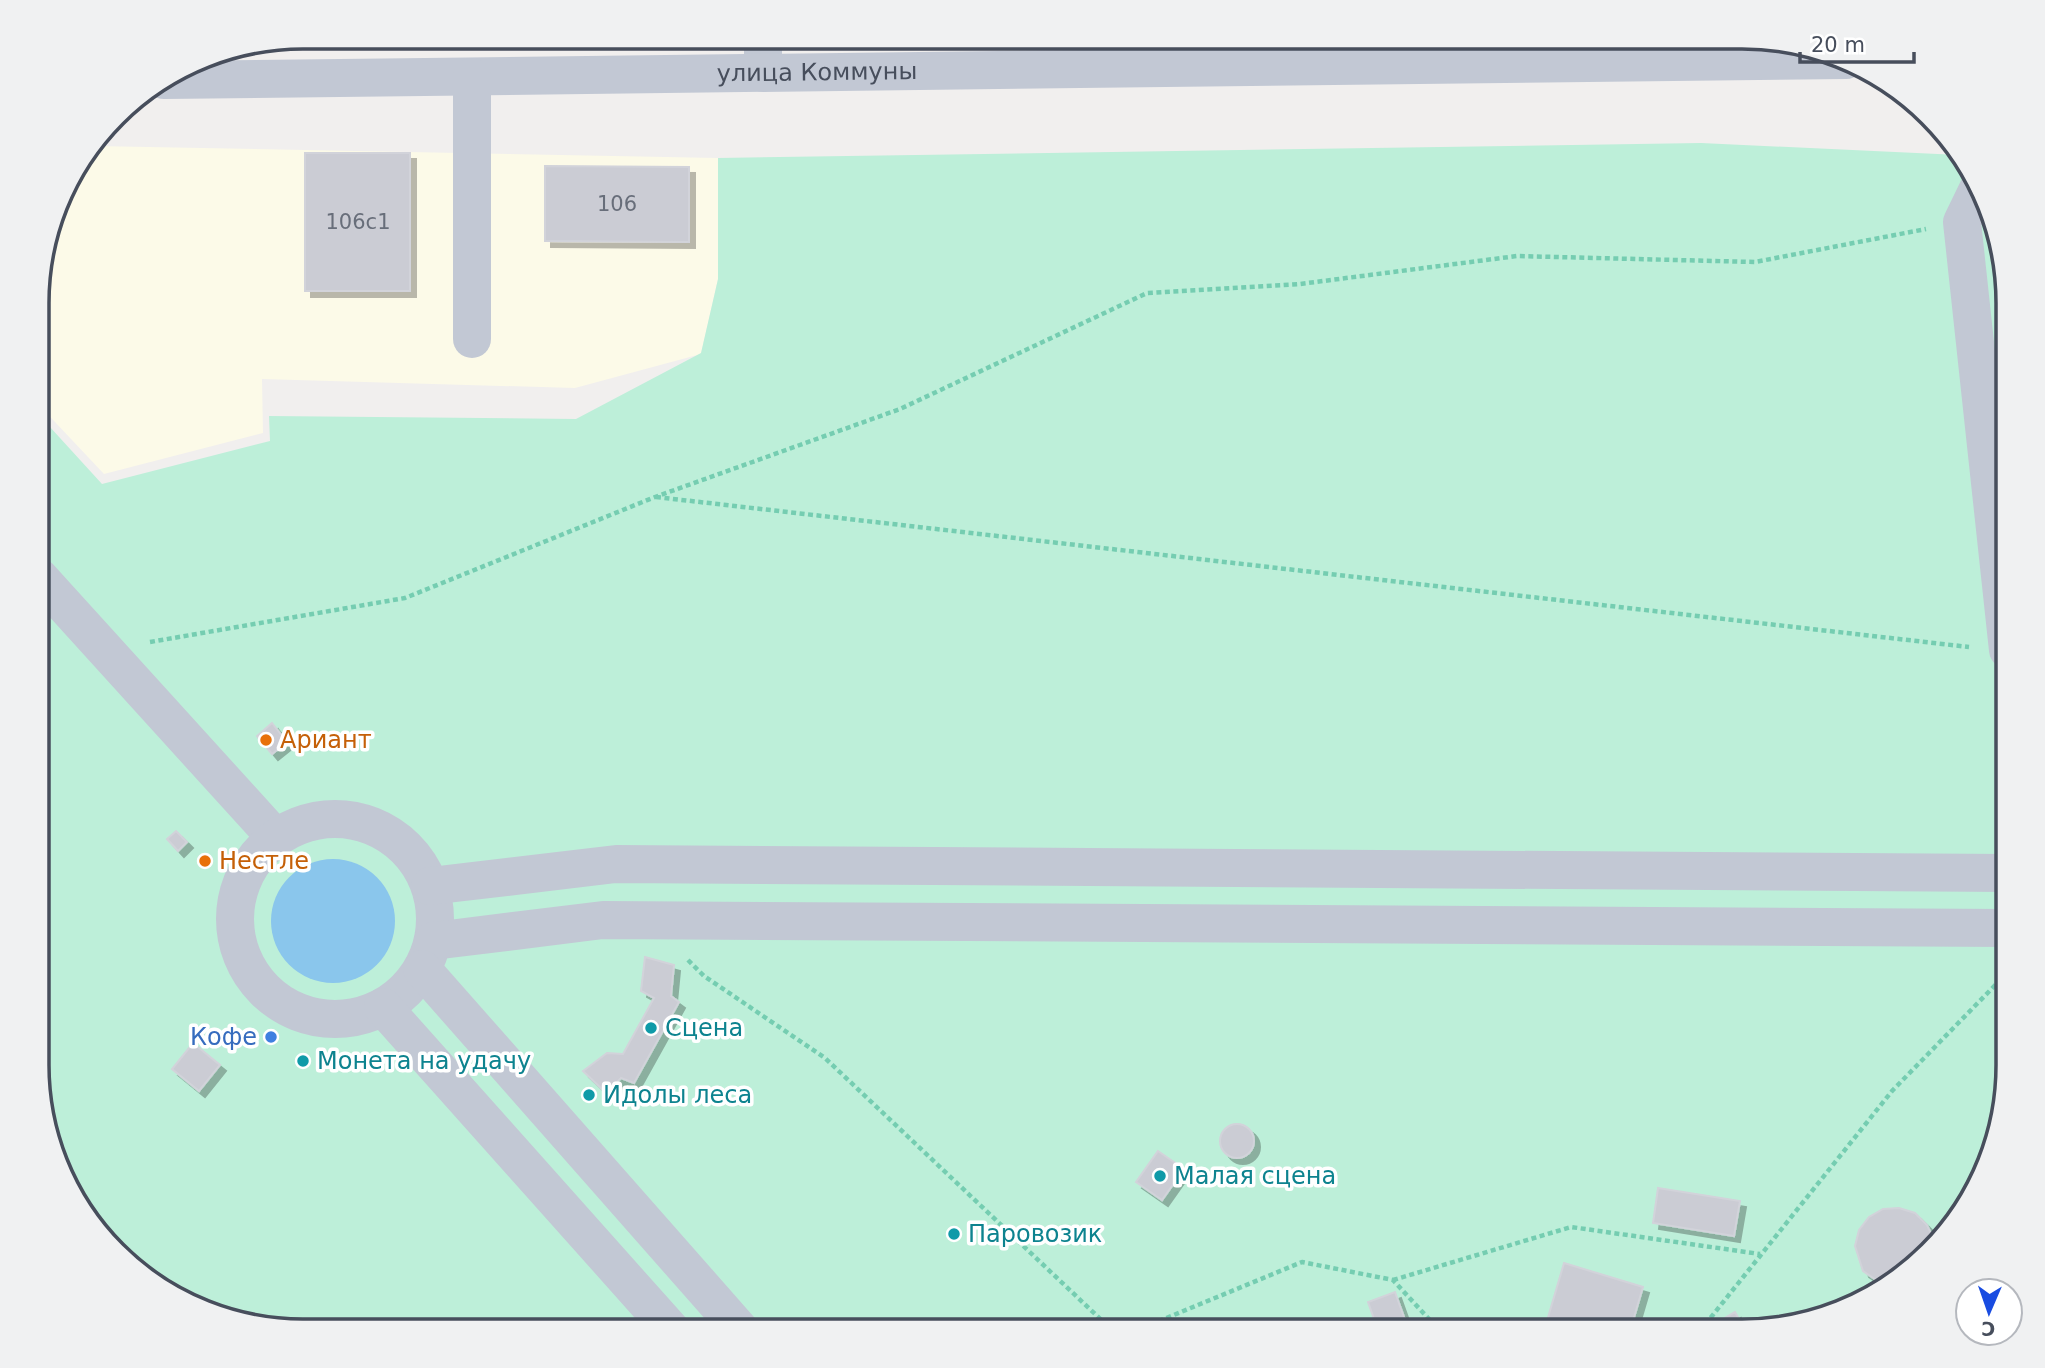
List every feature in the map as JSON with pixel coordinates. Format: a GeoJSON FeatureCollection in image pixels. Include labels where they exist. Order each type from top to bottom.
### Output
{"type":"FeatureCollection","features":[{"type":"Feature","properties":{"kind":"street","name":"улица Коммуны"},"geometry":{"type":"LineString","coordinates":[[193,74],[237,65],[472,77],[763,55],[1804,57]]}},
{"type":"Feature","properties":{"kind":"street"},"geometry":{"type":"LineString","coordinates":[[472,77],[472,338]]}},
{"type":"Feature","properties":{"kind":"street"},"geometry":{"type":"LineString","coordinates":[[1970,206],[1994,649]]}},
{"type":"Feature","properties":{"kind":"street"},"geometry":{"type":"LineString","coordinates":[[49,588],[275,837]]}},
{"type":"Feature","properties":{"kind":"street"},"geometry":{"type":"LineString","coordinates":[[333,818],[365,822],[393,836],[415,858],[430,886],[436,913],[428,955],[405,991],[383,1007],[351,1019],[317,1018],[286,1008],[259,986],[241,958],[233,925],[237,892],[251,862],[275,837],[302,823],[333,818]]}},
{"type":"Feature","properties":{"kind":"street"},"geometry":{"type":"LineString","coordinates":[[430,886],[616,864],[1996,873]]}},
{"type":"Feature","properties":{"kind":"street"},"geometry":{"type":"LineString","coordinates":[[428,955],[603,920],[1996,928]]}},
{"type":"Feature","properties":{"kind":"street"},"geometry":{"type":"LineString","coordinates":[[428,955],[731,1319]]}},
{"type":"Feature","properties":{"kind":"street"},"geometry":{"type":"LineString","coordinates":[[383,1007],[661,1319]]}},
{"type":"Feature","properties":{"kind":"path"},"geometry":{"type":"LineString","coordinates":[[104,650],[405,598],[655,497],[900,409],[1147,293],[1300,284],[1517,256],[1755,262],[1970,206]]}},
{"type":"Feature","properties":{"kind":"path"},"geometry":{"type":"LineString","coordinates":[[655,497],[1994,649]]}},
{"type":"Feature","properties":{"kind":"path"},"geometry":{"type":"LineString","coordinates":[[648,920],[704,976],[825,1058],[1100,1319]]}},
{"type":"Feature","properties":{"kind":"path"},"geometry":{"type":"LineString","coordinates":[[1710,1319],[1892,1091],[1996,984]]}},
{"type":"Feature","properties":{"kind":"path"},"geometry":{"type":"LineString","coordinates":[[1164,1319],[1302,1262],[1393,1280],[1571,1227],[1761,1254]]}},
{"type":"Feature","properties":{"kind":"path"},"geometry":{"type":"LineString","coordinates":[[1393,1280],[1429,1319]]}},
{"type":"Feature","properties":{"kind":"shaded area"},"geometry":{"type":"Polygon","coordinates":[[[103,146],[718,158],[718,279],[701,354],[575,388],[262,379],[263,433],[104,474],[49,416],[49,303],[54,253],[68,206],[103,146]]]}},
{"type":"Feature","properties":{"kind":"green space"},"geometry":{"type":"Polygon","coordinates":[[[1701,143],[1948,154],[1970,191],[1983,221],[1994,270],[1996,303],[1996,1065],[1991,1115],[1977,1162],[1944,1220],[1922,1245],[1897,1267],[1839,1300],[1792,1314],[1742,1319],[303,1319],[253,1314],[206,1300],[148,1267],[123,1245],[101,1220],[75,1177],[62,1147],[51,1098],[49,426],[102,484],[270,441],[269,416],[576,419],[701,353],[718,279],[718,158],[1701,143]]]}},
{"type":"Feature","properties":{"kind":"water"},"geometry":{"type":"Polygon","coordinates":[[[333,859],[357,864],[377,877],[390,897],[395,921],[390,945],[377,965],[357,978],[333,983],[309,978],[289,965],[276,945],[271,921],[276,897],[289,877],[309,864],[333,859]]]}},
{"type":"Feature","properties":{"kind":"building"},"geometry":{"type":"Polygon","coordinates":[[[305,153],[410,153],[410,291],[305,291],[305,153]]]}},
{"type":"Feature","properties":{"kind":"building"},"geometry":{"type":"Polygon","coordinates":[[[545,166],[689,167],[689,242],[545,241],[545,166]]]}},
{"type":"Feature","properties":{"kind":"building"},"geometry":{"type":"Polygon","coordinates":[[[272,723],[287,742],[272,754],[257,736],[272,723]]]}},
{"type":"Feature","properties":{"kind":"building"},"geometry":{"type":"Polygon","coordinates":[[[176,831],[187,842],[178,851],[167,839],[176,831]]]}},
{"type":"Feature","properties":{"kind":"building","name":"Сцена"},"geometry":{"type":"Polygon","coordinates":[[[645,957],[674,965],[671,996],[679,1002],[634,1083],[621,1078],[606,1093],[583,1071],[607,1053],[623,1054],[654,998],[641,991],[645,957]]]}},
{"type":"Feature","properties":{"kind":"building"},"geometry":{"type":"Polygon","coordinates":[[[193,1043],[220,1065],[199,1091],[172,1069],[193,1043]]]}},
{"type":"Feature","properties":{"kind":"building"},"geometry":{"type":"Polygon","coordinates":[[[1237,1124],[1249,1129],[1254,1141],[1249,1153],[1237,1158],[1225,1153],[1220,1141],[1225,1129],[1237,1124]]]}},
{"type":"Feature","properties":{"kind":"building","name":"Малая сцена"},"geometry":{"type":"Polygon","coordinates":[[[1158,1151],[1184,1169],[1162,1200],[1136,1182],[1158,1151]]]}},
{"type":"Feature","properties":{"kind":"building"},"geometry":{"type":"Polygon","coordinates":[[[1658,1188],[1740,1201],[1734,1236],[1653,1223],[1658,1188]]]}},
{"type":"Feature","properties":{"kind":"building"},"geometry":{"type":"Polygon","coordinates":[[[1899,1208],[1915,1213],[1927,1225],[1931,1234],[1897,1267],[1876,1280],[1863,1271],[1855,1246],[1859,1230],[1869,1217],[1883,1209],[1899,1208]]]}},
{"type":"Feature","properties":{"kind":"building"},"geometry":{"type":"Polygon","coordinates":[[[1564,1263],[1643,1287],[1634,1319],[1548,1319],[1564,1263]]]}},
{"type":"Feature","properties":{"kind":"building"},"geometry":{"type":"Polygon","coordinates":[[[1395,1292],[1405,1319],[1374,1319],[1368,1302],[1395,1292]]]}},
{"type":"Feature","properties":{"kind":"building"},"geometry":{"type":"Polygon","coordinates":[[[1735,1312],[1739,1319],[1723,1319],[1735,1312]]]}},
{"type":"Feature","properties":{"kind":"place","name":"Ариант"},"geometry":{"type":"Point","coordinates":[266,740]}},
{"type":"Feature","properties":{"kind":"place","name":"Нестле"},"geometry":{"type":"Point","coordinates":[205,861]}},
{"type":"Feature","properties":{"kind":"place","name":"Сцена"},"geometry":{"type":"Point","coordinates":[651,1028]}},
{"type":"Feature","properties":{"kind":"place","name":"Кофе"},"geometry":{"type":"Point","coordinates":[271,1037]}},
{"type":"Feature","properties":{"kind":"place","name":"Монета на удачу"},"geometry":{"type":"Point","coordinates":[303,1061]}},
{"type":"Feature","properties":{"kind":"place","name":"Идолы леса"},"geometry":{"type":"Point","coordinates":[589,1095]}},
{"type":"Feature","properties":{"kind":"place","name":"Малая сцена"},"geometry":{"type":"Point","coordinates":[1160,1176]}},
{"type":"Feature","properties":{"kind":"place","name":"Паровозик"},"geometry":{"type":"Point","coordinates":[954,1234]}}]}
